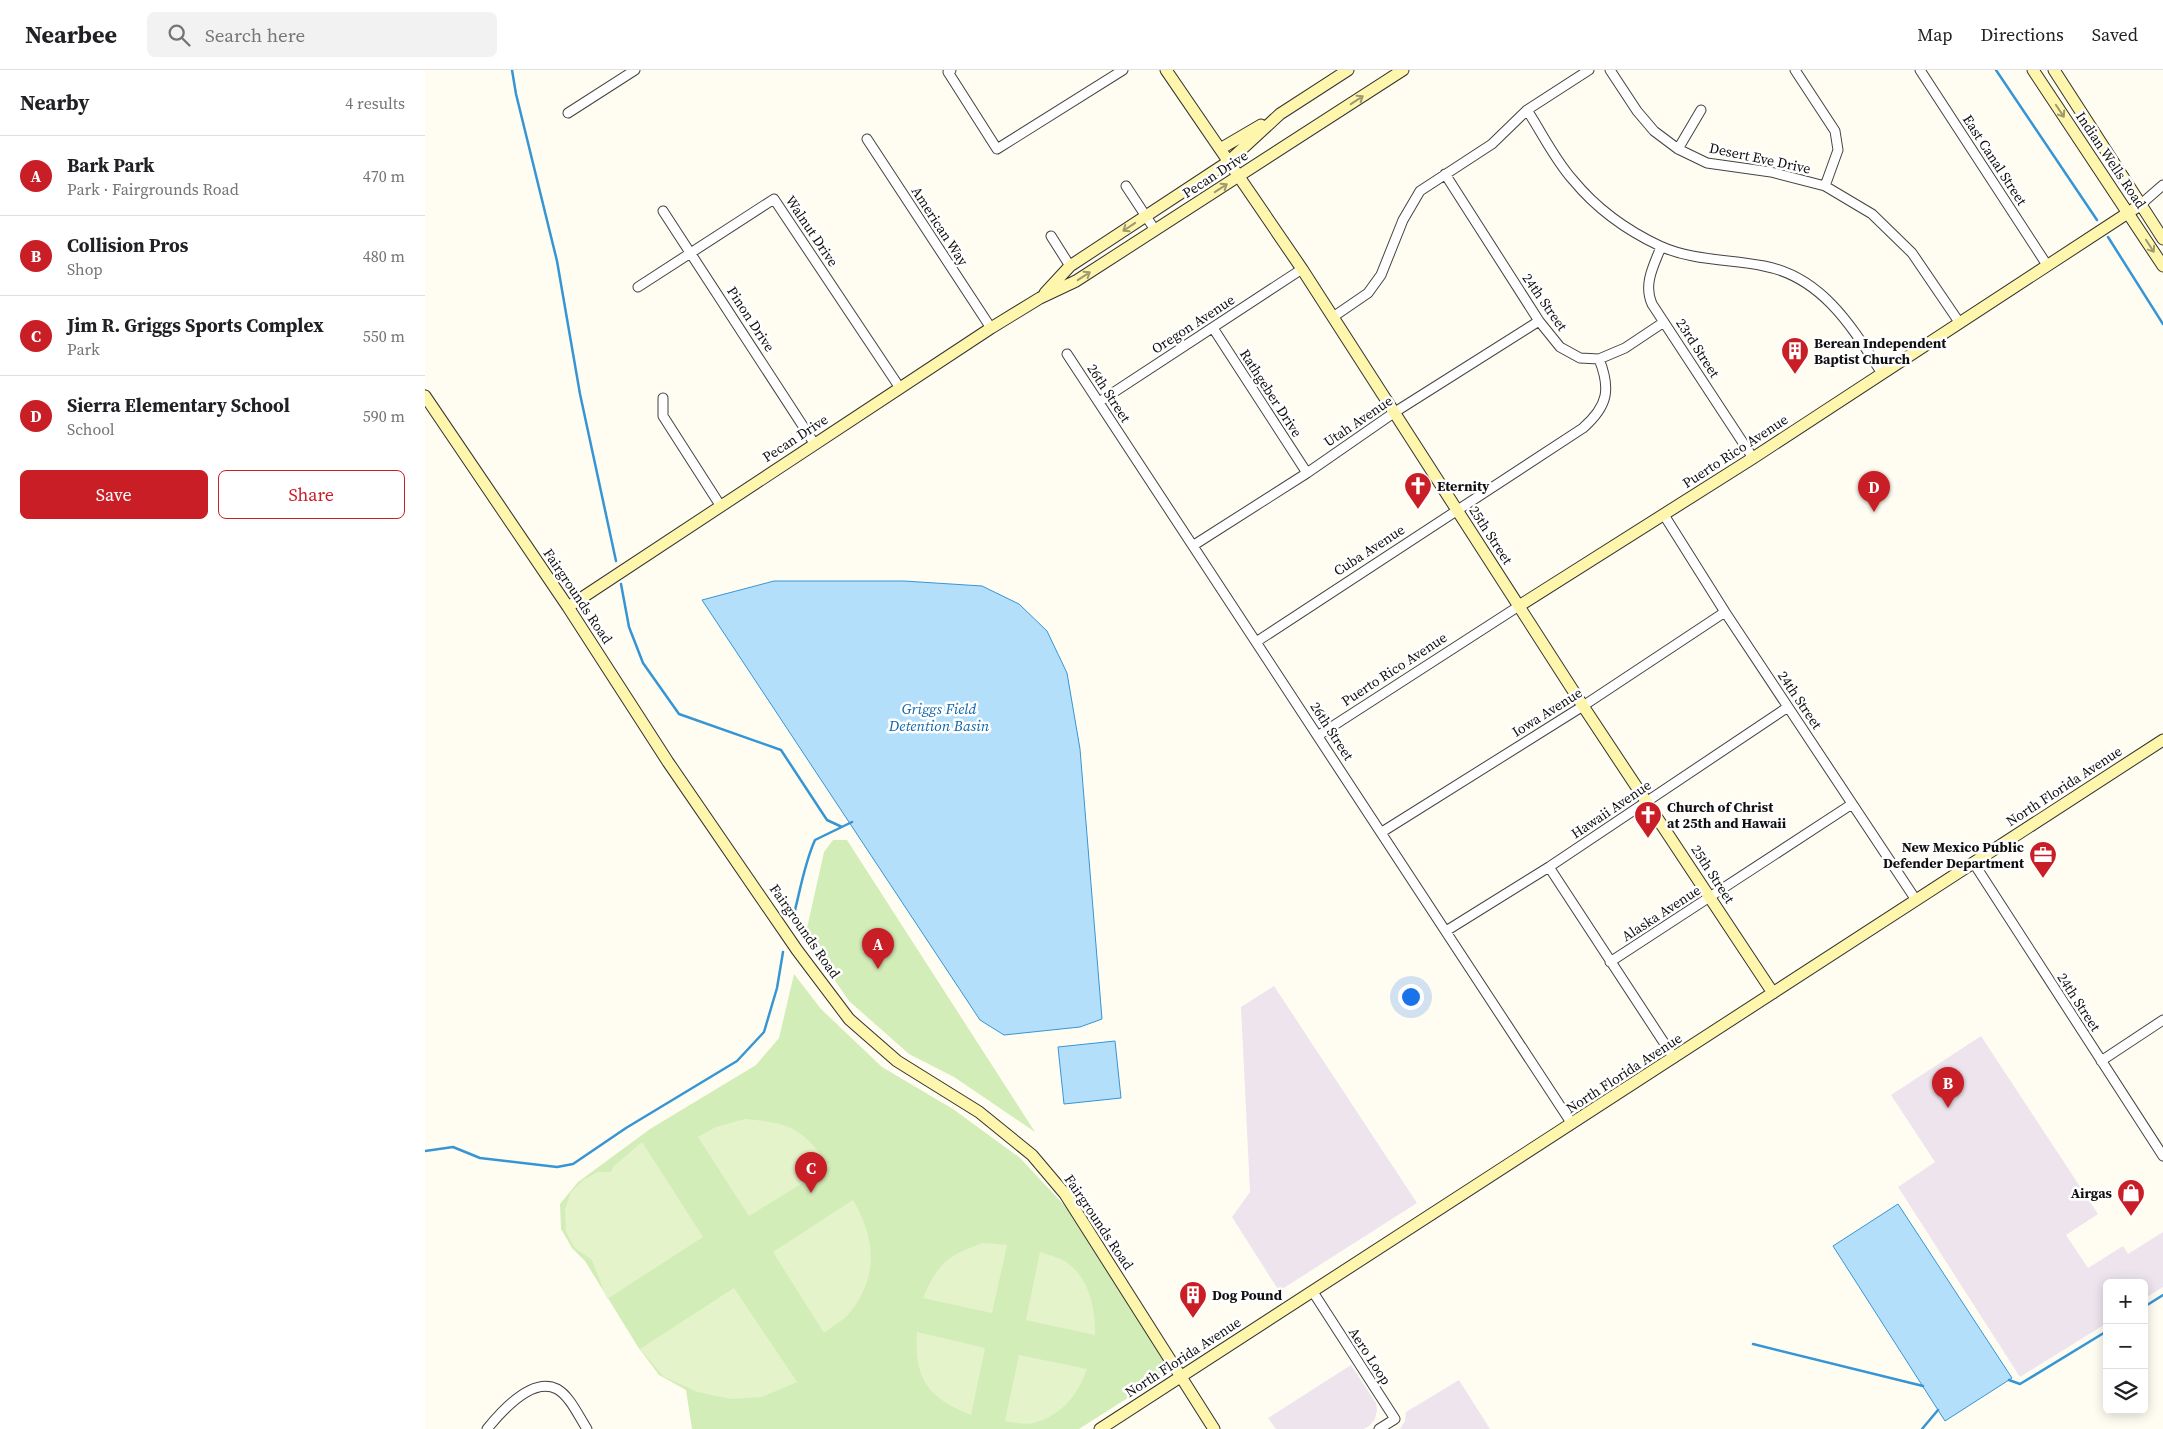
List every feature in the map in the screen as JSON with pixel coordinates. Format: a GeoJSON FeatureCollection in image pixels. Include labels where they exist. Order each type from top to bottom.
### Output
{"type":"FeatureCollection","features":[{"type":"Feature","properties":{"kind":"main road","name":"25th Street"},"geometry":{"type":"LineString","coordinates":[[1166,70],[1302,269],[1583,706],[1773,993]]}},
{"type":"Feature","properties":{"kind":"main road","name":"Pecan Drive"},"geometry":{"type":"LineString","coordinates":[[1040,298],[1070,266],[1228,162],[1280,114],[1348,70]]}},
{"type":"Feature","properties":{"kind":"main road","name":"Pecan Drive"},"geometry":{"type":"LineString","coordinates":[[568,607],[991,328],[1040,298],[1077,281],[1403,70]]}},
{"type":"Feature","properties":{"kind":"main road","name":"Indian Wells Road"},"geometry":{"type":"LineString","coordinates":[[2033,70],[2163,266]]}},
{"type":"Feature","properties":{"kind":"main road"},"geometry":{"type":"LineString","coordinates":[[2041,82],[2056,71]]}},
{"type":"Feature","properties":{"kind":"main road","name":"Indian Wells Road"},"geometry":{"type":"LineString","coordinates":[[2056,71],[2163,239]]}},
{"type":"Feature","properties":{"kind":"main road"},"geometry":{"type":"LineString","coordinates":[[1219,149],[1280,114]]}},
{"type":"Feature","properties":{"kind":"main road","name":"Puerto Rico Avenue"},"geometry":{"type":"LineString","coordinates":[[1519,606],[1753,458],[1881,372],[2140,205]]}},
{"type":"Feature","properties":{"kind":"main road","name":"Fairgrounds Road"},"geometry":{"type":"LineString","coordinates":[[425,396],[568,607],[669,762],[797,950],[849,1019],[897,1061],[979,1112],[1032,1155],[1065,1194],[1214,1429]]}},
{"type":"Feature","properties":{"kind":"main road","name":"North Florida Avenue"},"geometry":{"type":"LineString","coordinates":[[1100,1429],[2163,740]]}},
{"type":"Feature","properties":{"kind":"street"},"geometry":{"type":"LineString","coordinates":[[568,113],[635,70]]}},
{"type":"Feature","properties":{"kind":"street"},"geometry":{"type":"LineString","coordinates":[[951,70],[948,72],[997,149],[1123,70]]}},
{"type":"Feature","properties":{"kind":"street","name":"Desert Eve Drive"},"geometry":{"type":"LineString","coordinates":[[1610,70],[1637,111],[1654,131],[1678,149],[1707,163],[1771,172],[1825,186],[1872,214],[1912,253],[1959,322]]}},
{"type":"Feature","properties":{"kind":"street"},"geometry":{"type":"LineString","coordinates":[[1795,70],[1835,131],[1838,150],[1825,186]]}},
{"type":"Feature","properties":{"kind":"street","name":"East Canal Street"},"geometry":{"type":"LineString","coordinates":[[1920,70],[2047,265]]}},
{"type":"Feature","properties":{"kind":"street"},"geometry":{"type":"LineString","coordinates":[[1333,317],[1368,293],[1381,275],[1403,220],[1420,191],[1492,144],[1527,110],[1585,71]]}},
{"type":"Feature","properties":{"kind":"street"},"geometry":{"type":"LineString","coordinates":[[1527,110],[1572,180],[1622,224],[1661,247],[1699,257],[1766,266],[1797,278],[1817,290],[1835,306],[1881,372]]}},
{"type":"Feature","properties":{"kind":"street"},"geometry":{"type":"LineString","coordinates":[[1678,149],[1701,110]]}},
{"type":"Feature","properties":{"kind":"street","name":"American Way"},"geometry":{"type":"LineString","coordinates":[[867,139],[991,328]]}},
{"type":"Feature","properties":{"kind":"street","name":"24th Street"},"geometry":{"type":"LineString","coordinates":[[1445,174],[1539,321],[1560,348],[1580,358],[1599,359]]}},
{"type":"Feature","properties":{"kind":"street","name":"Puerto Rico Avenue"},"geometry":{"type":"LineString","coordinates":[[2140,205],[2163,185]]}},
{"type":"Feature","properties":{"kind":"street"},"geometry":{"type":"LineString","coordinates":[[1126,186],[1155,230]]}},
{"type":"Feature","properties":{"kind":"street","name":"Walnut Drive"},"geometry":{"type":"LineString","coordinates":[[638,287],[774,198],[900,388]]}},
{"type":"Feature","properties":{"kind":"street","name":"Pinon Drive"},"geometry":{"type":"LineString","coordinates":[[663,211],[814,443]]}},
{"type":"Feature","properties":{"kind":"street"},"geometry":{"type":"LineString","coordinates":[[1051,236],[1070,266]]}},
{"type":"Feature","properties":{"kind":"street","name":"23rd Street"},"geometry":{"type":"LineString","coordinates":[[1661,247],[1649,279],[1649,297],[1753,458]]}},
{"type":"Feature","properties":{"kind":"street","name":"Oregon Avenue"},"geometry":{"type":"LineString","coordinates":[[1099,402],[1302,269]]}},
{"type":"Feature","properties":{"kind":"street","name":"Utah Avenue"},"geometry":{"type":"LineString","coordinates":[[1194,545],[1307,473],[1395,412],[1539,321]]}},
{"type":"Feature","properties":{"kind":"street"},"geometry":{"type":"LineString","coordinates":[[1599,359],[1625,348],[1664,322]]}},
{"type":"Feature","properties":{"kind":"street","name":"Rathgeber Drive"},"geometry":{"type":"LineString","coordinates":[[1213,328],[1307,473]]}},
{"type":"Feature","properties":{"kind":"street","name":"26th Street"},"geometry":{"type":"LineString","coordinates":[[1067,354],[1319,735],[1572,1124]]}},
{"type":"Feature","properties":{"kind":"street","name":"Cuba Avenue"},"geometry":{"type":"LineString","coordinates":[[1256,642],[1583,428],[1598,415],[1606,394],[1606,376],[1599,359]]}},
{"type":"Feature","properties":{"kind":"street"},"geometry":{"type":"LineString","coordinates":[[663,398],[663,416],[720,505]]}},
{"type":"Feature","properties":{"kind":"street","name":"24th Street"},"geometry":{"type":"LineString","coordinates":[[1664,515],[1725,612],[1916,900]]}},
{"type":"Feature","properties":{"kind":"street","name":"Puerto Rico Avenue"},"geometry":{"type":"LineString","coordinates":[[1319,735],[1519,606]]}},
{"type":"Feature","properties":{"kind":"street","name":"Iowa Avenue"},"geometry":{"type":"LineString","coordinates":[[1382,832],[1583,706],[1725,612]]}},
{"type":"Feature","properties":{"kind":"street","name":"Hawaii Avenue"},"geometry":{"type":"LineString","coordinates":[[1447,931],[1549,867],[1788,707]]}},
{"type":"Feature","properties":{"kind":"street","name":"Alaska Avenue"},"geometry":{"type":"LineString","coordinates":[[1610,962],[1852,804]]}},
{"type":"Feature","properties":{"kind":"street","name":"24th Street"},"geometry":{"type":"LineString","coordinates":[[1973,862],[2163,1156]]}},
{"type":"Feature","properties":{"kind":"street"},"geometry":{"type":"LineString","coordinates":[[1549,867],[1674,1058]]}},
{"type":"Feature","properties":{"kind":"street"},"geometry":{"type":"LineString","coordinates":[[2101,1061],[2163,1020]]}},
{"type":"Feature","properties":{"kind":"street","name":"Aero Loop"},"geometry":{"type":"LineString","coordinates":[[1313,1292],[1395,1419],[1379,1429]]}},
{"type":"Feature","properties":{"kind":"street"},"geometry":{"type":"LineString","coordinates":[[487,1429],[498,1414],[521,1395],[545,1388],[556,1388],[568,1399],[587,1429]]}},
{"type":"Feature","properties":{"kind":"shaded area"},"geometry":{"type":"Polygon","coordinates":[[[1274,986],[1417,1203],[1279,1291],[1232,1217],[1250,1192],[1241,1007],[1274,986]]]}},
{"type":"Feature","properties":{"kind":"shaded area"},"geometry":{"type":"Polygon","coordinates":[[[1981,1036],[2098,1214],[2066,1235],[2088,1268],[2123,1246],[2128,1254],[2163,1232],[2163,1287],[2148,1296],[2148,1279],[2103,1279],[2103,1325],[2020,1377],[1898,1187],[1935,1162],[1891,1095],[1981,1036]]]}},
{"type":"Feature","properties":{"kind":"shaded area"},"geometry":{"type":"Polygon","coordinates":[[[1351,1365],[1376,1403],[1375,1419],[1369,1426],[1364,1429],[1276,1429],[1268,1418],[1351,1365]]]}},
{"type":"Feature","properties":{"kind":"shaded area"},"geometry":{"type":"Polygon","coordinates":[[[1459,1380],[1490,1429],[1400,1429],[1405,1421],[1406,1412],[1459,1380]]]}},
{"type":"Feature","properties":{"kind":"green space"},"geometry":{"type":"Polygon","coordinates":[[[833,840],[847,840],[1035,1132],[954,1077],[909,1054],[849,1001],[805,937],[824,852],[833,840]]]}},
{"type":"Feature","properties":{"kind":"green space"},"geometry":{"type":"Polygon","coordinates":[[[794,974],[821,1009],[882,1067],[953,1109],[1020,1158],[1066,1207],[1170,1371],[1079,1429],[692,1429],[686,1390],[659,1375],[638,1347],[585,1261],[572,1248],[561,1229],[560,1204],[578,1182],[650,1129],[756,1065],[779,1038],[794,974]]]}},
{"type":"Feature","properties":{"kind":"green space"},"geometry":{"type":"Polygon","coordinates":[[[745,1119],[774,1123],[795,1130],[812,1144],[830,1166],[749,1216],[698,1137],[716,1127],[745,1119]]]}},
{"type":"Feature","properties":{"kind":"green space"},"geometry":{"type":"Polygon","coordinates":[[[642,1142],[703,1237],[607,1299],[592,1260],[575,1248],[566,1232],[565,1209],[571,1192],[583,1180],[598,1172],[611,1172],[614,1166],[642,1142]]]}},
{"type":"Feature","properties":{"kind":"green space"},"geometry":{"type":"Polygon","coordinates":[[[853,1200],[866,1228],[871,1256],[870,1270],[860,1297],[851,1311],[824,1333],[773,1252],[853,1200]]]}},
{"type":"Feature","properties":{"kind":"green space"},"geometry":{"type":"Polygon","coordinates":[[[983,1243],[1007,1245],[992,1313],[923,1298],[934,1276],[945,1262],[961,1252],[983,1243]]]}},
{"type":"Feature","properties":{"kind":"green space"},"geometry":{"type":"Polygon","coordinates":[[[1040,1252],[1063,1260],[1081,1277],[1086,1285],[1092,1305],[1095,1335],[1026,1320],[1040,1252]]]}},
{"type":"Feature","properties":{"kind":"green space"},"geometry":{"type":"Polygon","coordinates":[[[734,1288],[797,1382],[762,1397],[731,1399],[698,1392],[664,1377],[640,1349],[734,1288]]]}},
{"type":"Feature","properties":{"kind":"green space"},"geometry":{"type":"Polygon","coordinates":[[[917,1332],[985,1348],[971,1415],[944,1401],[934,1394],[927,1385],[921,1374],[918,1362],[917,1332]]]}},
{"type":"Feature","properties":{"kind":"green space"},"geometry":{"type":"Polygon","coordinates":[[[1019,1355],[1087,1369],[1079,1387],[1060,1410],[1043,1420],[1033,1423],[1023,1424],[1005,1421],[1019,1355]]]}},
{"type":"Feature","properties":{"kind":"water","name":"Griggs Field Detention Basin"},"geometry":{"type":"Polygon","coordinates":[[[774,581],[904,581],[982,586],[1019,604],[1047,631],[1067,673],[1080,749],[1102,1019],[1080,1027],[1004,1035],[980,1020],[702,600],[774,581]]]}},
{"type":"Feature","properties":{"kind":"water"},"geometry":{"type":"Polygon","coordinates":[[[1115,1041],[1121,1098],[1064,1104],[1058,1047],[1115,1041]]]}},
{"type":"Feature","properties":{"kind":"water"},"geometry":{"type":"Polygon","coordinates":[[[1898,1204],[2012,1378],[1945,1421],[1833,1246],[1898,1204]]]}},
{"type":"Feature","properties":{"kind":"waterway"},"geometry":{"type":"LineString","coordinates":[[512,70],[516,94],[557,261],[580,394],[616,561]]}},
{"type":"Feature","properties":{"kind":"waterway"},"geometry":{"type":"LineString","coordinates":[[1996,70],[2097,220]]}},
{"type":"Feature","properties":{"kind":"waterway"},"geometry":{"type":"LineString","coordinates":[[2108,237],[2163,324]]}},
{"type":"Feature","properties":{"kind":"waterway"},"geometry":{"type":"LineString","coordinates":[[621,584],[629,627],[643,663],[679,714],[781,750],[827,820],[842,827]]}},
{"type":"Feature","properties":{"kind":"waterway"},"geometry":{"type":"LineString","coordinates":[[793,918],[805,868],[815,840],[852,822]]}},
{"type":"Feature","properties":{"kind":"waterway"},"geometry":{"type":"LineString","coordinates":[[425,1151],[453,1147],[480,1158],[557,1167],[573,1164],[626,1128],[737,1061],[764,1032],[777,988],[783,952]]}},
{"type":"Feature","properties":{"kind":"waterway"},"geometry":{"type":"LineString","coordinates":[[2148,1304],[2163,1295]]}},
{"type":"Feature","properties":{"kind":"waterway"},"geometry":{"type":"LineString","coordinates":[[2009,1380],[2020,1384],[2103,1333]]}},
{"type":"Feature","properties":{"kind":"waterway"},"geometry":{"type":"LineString","coordinates":[[1753,1344],[1923,1386]]}},
{"type":"Feature","properties":{"kind":"waterway"},"geometry":{"type":"LineString","coordinates":[[1922,1429],[1938,1410]]}},
{"type":"Feature","properties":{"kind":"place","name":"Berean Independent Baptist Church"},"geometry":{"type":"Point","coordinates":[1795,375]}},
{"type":"Feature","properties":{"kind":"place","name":"Eternity"},"geometry":{"type":"Point","coordinates":[1418,510]}},
{"type":"Feature","properties":{"kind":"place","name":"Sierra Elementary School"},"geometry":{"type":"Point","coordinates":[1874,512]}},
{"type":"Feature","properties":{"kind":"place","name":"Church of Christ at 25th and Hawaii"},"geometry":{"type":"Point","coordinates":[1648,839]}},
{"type":"Feature","properties":{"kind":"place","name":"New Mexico Public Defender Department"},"geometry":{"type":"Point","coordinates":[2043,879]}},
{"type":"Feature","properties":{"kind":"place","name":"Bark Park"},"geometry":{"type":"Point","coordinates":[878,969]}},
{"type":"Feature","properties":{"kind":"place","name":"Collision Pros"},"geometry":{"type":"Point","coordinates":[1948,1108]}},
{"type":"Feature","properties":{"kind":"place","name":"Jim R. Griggs Sports Complex"},"geometry":{"type":"Point","coordinates":[811,1193]}},
{"type":"Feature","properties":{"kind":"place","name":"Airgas"},"geometry":{"type":"Point","coordinates":[2131,1217]}},
{"type":"Feature","properties":{"kind":"place","name":"Dog Pound"},"geometry":{"type":"Point","coordinates":[1193,1319]}}]}
